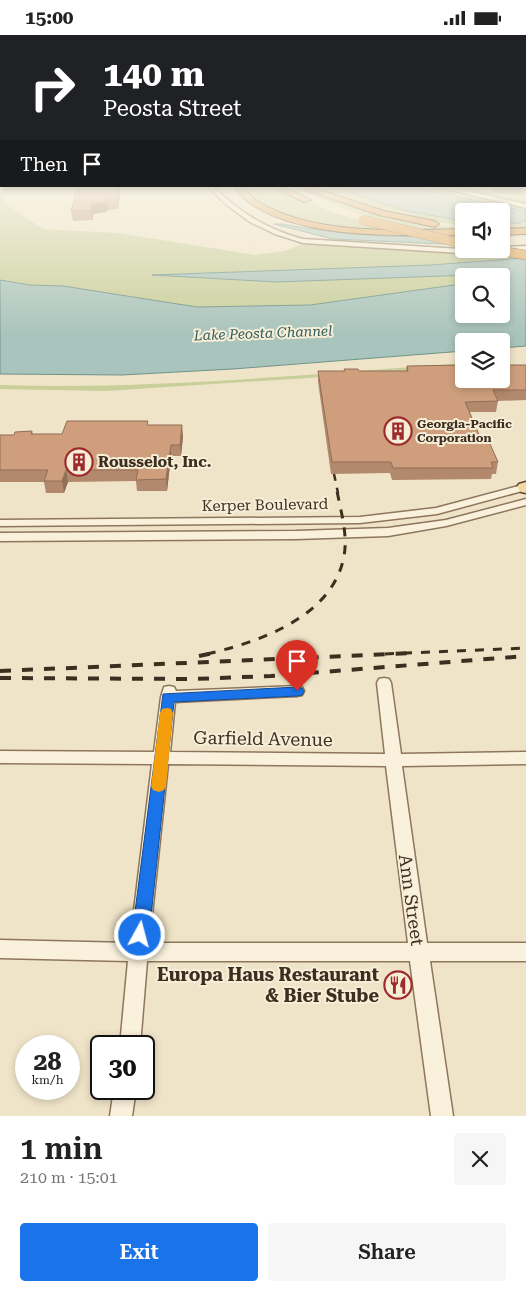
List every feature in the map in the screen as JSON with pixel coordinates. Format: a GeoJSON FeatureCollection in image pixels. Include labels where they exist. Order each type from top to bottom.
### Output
{"type":"FeatureCollection","features":[{"type":"Feature","properties":{"kind":"highway"},"geometry":{"type":"LineString","coordinates":[[429,233],[455,240]]}},
{"type":"Feature","properties":{"kind":"highway"},"geometry":{"type":"LineString","coordinates":[[510,250],[526,254]]}},
{"type":"Feature","properties":{"kind":"highway"},"geometry":{"type":"LineString","coordinates":[[510,252],[526,254]]}},
{"type":"Feature","properties":{"kind":"street"},"geometry":{"type":"LineString","coordinates":[[275,233],[303,241],[460,251],[526,248]]}},
{"type":"Feature","properties":{"kind":"street","name":"Kerper Boulevard"},"geometry":{"type":"LineString","coordinates":[[0,523],[360,520],[437,511],[525,487]]}},
{"type":"Feature","properties":{"kind":"street","name":"Kerper Boulevard"},"geometry":{"type":"LineString","coordinates":[[0,537],[296,535],[388,532],[454,521],[526,502]]}},
{"type":"Feature","properties":{"kind":"street","name":"Ann Street"},"geometry":{"type":"LineString","coordinates":[[384,683],[442,1116]]}},
{"type":"Feature","properties":{"kind":"street"},"geometry":{"type":"LineString","coordinates":[[131,1035],[138,953],[168,694],[297,691]]}},
{"type":"Feature","properties":{"kind":"street","name":"Garfield Avenue"},"geometry":{"type":"LineString","coordinates":[[0,757],[393,760],[526,759]]}},
{"type":"Feature","properties":{"kind":"street"},"geometry":{"type":"LineString","coordinates":[[0,949],[138,953],[526,952]]}},
{"type":"Feature","properties":{"kind":"street"},"geometry":{"type":"LineString","coordinates":[[121,1116],[123,1100]]}},
{"type":"Feature","properties":{"kind":"green space"},"geometry":{"type":"Polygon","coordinates":[[[0,233],[121,233],[255,255],[285,251],[304,243],[455,253],[455,258],[510,258],[510,251],[526,250],[526,259],[510,270],[510,268],[455,268],[455,293],[223,313],[0,284],[0,233]]]}},
{"type":"Feature","properties":{"kind":"green space"},"geometry":{"type":"Polygon","coordinates":[[[455,364],[455,369],[106,391],[0,389],[0,385],[116,385],[232,380],[455,364]]]}},
{"type":"Feature","properties":{"kind":"water"},"geometry":{"type":"Polygon","coordinates":[[[311,233],[417,237],[455,236],[455,245],[333,239],[311,233]]]}},
{"type":"Feature","properties":{"kind":"water","name":"Lake Peosta Channel"},"geometry":{"type":"Polygon","coordinates":[[[526,258],[526,346],[510,347],[510,333],[455,333],[455,352],[233,369],[122,375],[0,374],[0,280],[30,285],[63,286],[197,307],[310,305],[455,285],[455,323],[510,323],[510,268],[455,268],[455,276],[276,282],[152,275],[430,265],[526,258]]]}},
{"type":"Feature","properties":{"kind":"building","name":"Georgia-Pacific Corporation"},"geometry":{"type":"Polygon","coordinates":[[[455,365],[455,388],[510,388],[510,365],[526,365],[526,390],[493,390],[498,401],[465,402],[480,437],[487,437],[498,462],[491,462],[493,468],[393,468],[391,462],[332,462],[318,371],[358,369],[359,371],[408,371],[407,366],[455,365]]]}},
{"type":"Feature","properties":{"kind":"building","name":"Rousselot, Inc."},"geometry":{"type":"Polygon","coordinates":[[[67,421],[148,421],[147,425],[182,425],[180,445],[171,445],[166,479],[136,480],[138,470],[66,470],[62,481],[44,481],[48,470],[0,470],[0,435],[14,435],[15,432],[32,431],[31,434],[62,434],[67,421]]]}},
{"type":"Feature","properties":{"kind":"railway"},"geometry":{"type":"LineString","coordinates":[[334,474],[338,493]]}},
{"type":"Feature","properties":{"kind":"railway"},"geometry":{"type":"LineString","coordinates":[[207,654],[270,634],[310,611],[325,595],[337,577],[345,548],[344,524],[337,491]]}},
{"type":"Feature","properties":{"kind":"railway"},"geometry":{"type":"LineString","coordinates":[[385,654],[526,648]]}},
{"type":"Feature","properties":{"kind":"railway"},"geometry":{"type":"LineString","coordinates":[[199,656],[213,653]]}},
{"type":"Feature","properties":{"kind":"railway"},"geometry":{"type":"LineString","coordinates":[[0,671],[414,653]]}},
{"type":"Feature","properties":{"kind":"railway"},"geometry":{"type":"LineString","coordinates":[[0,678],[193,679],[271,676],[526,656]]}},
{"type":"Feature","properties":{"kind":"slow traffic"},"geometry":{"type":"LineString","coordinates":[[159,786],[167,713]]}},
{"type":"Feature","properties":{"kind":"place","name":"Georgia-Pacific Corporation"},"geometry":{"type":"Point","coordinates":[398,431]}},
{"type":"Feature","properties":{"kind":"place","name":"Rousselot, Inc."},"geometry":{"type":"Point","coordinates":[79,462]}},
{"type":"Feature","properties":{"kind":"place","name":"Europa Haus Restaurant & Bier Stube"},"geometry":{"type":"Point","coordinates":[398,985]}},
{"type":"Feature","properties":{"kind":"route"},"geometry":{"type":"LineString","coordinates":[[140,935],[168,697],[297,691]]}}]}
